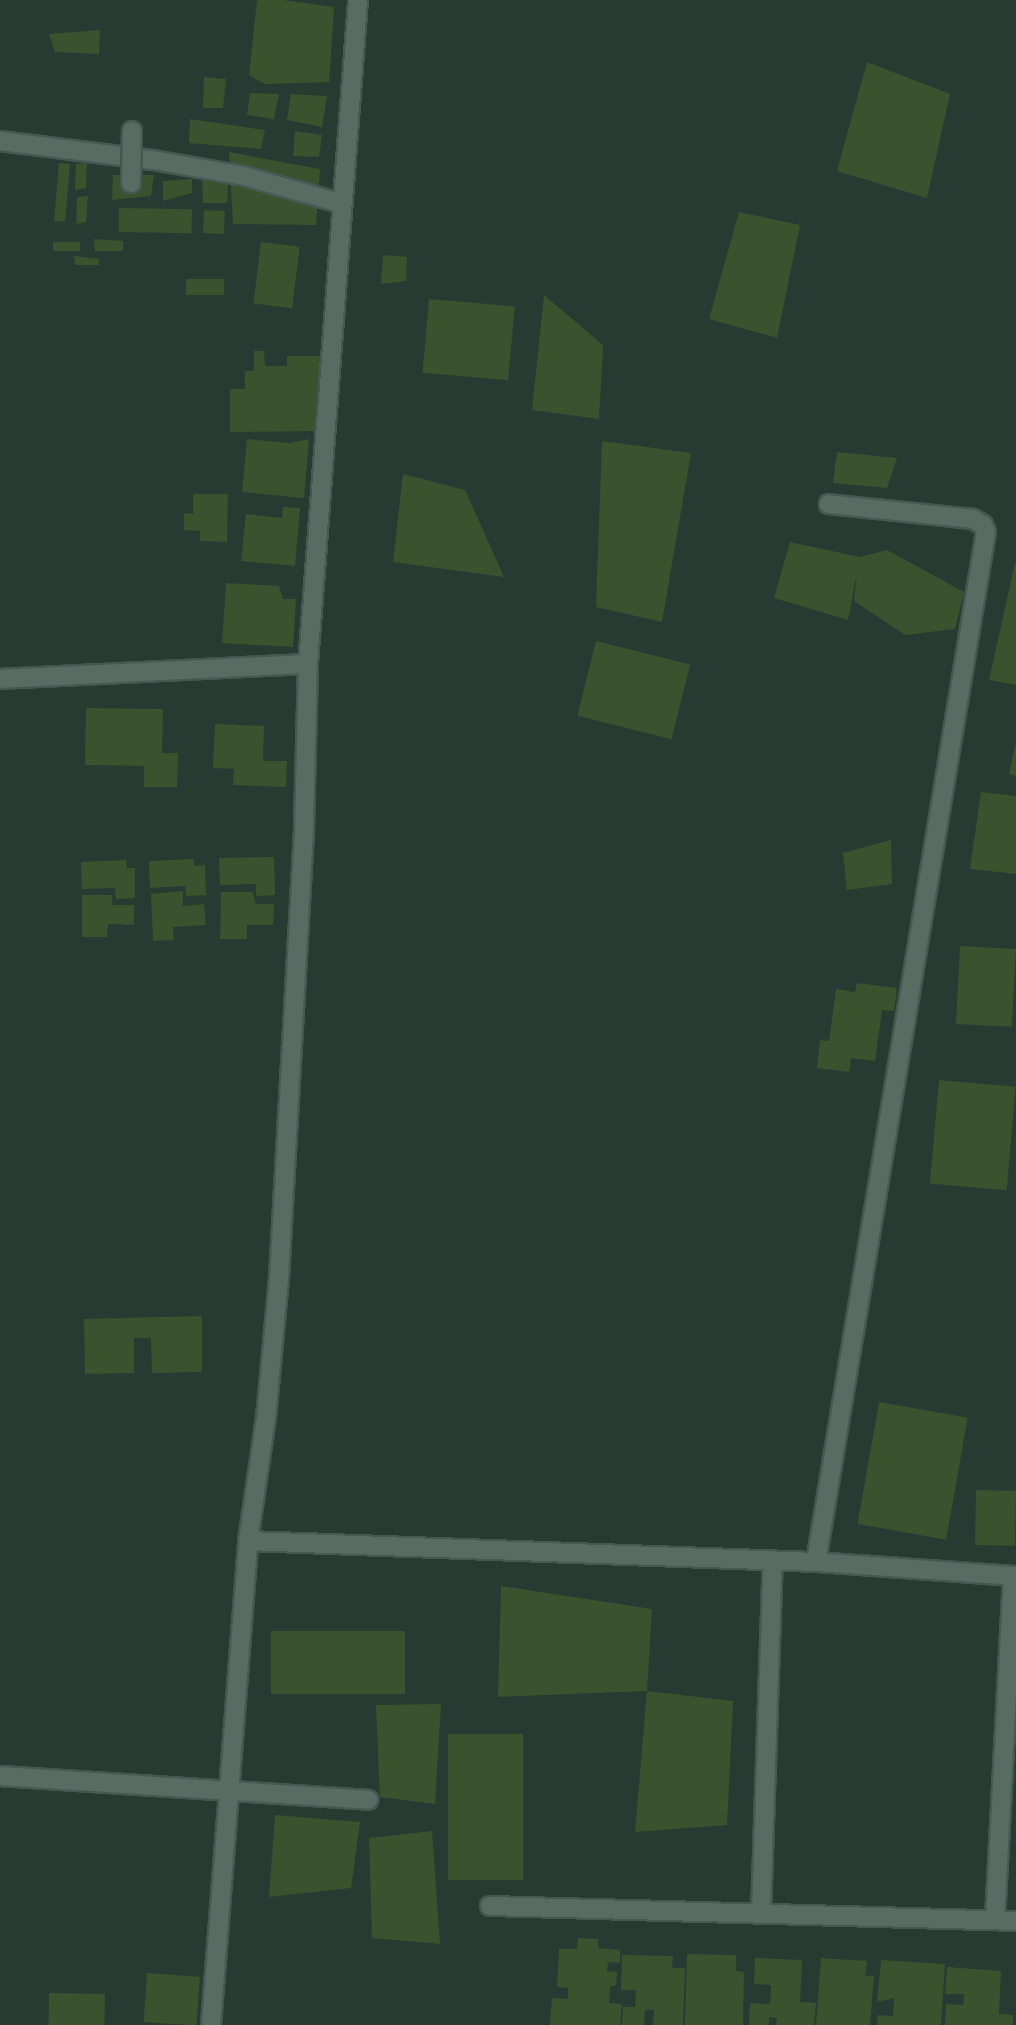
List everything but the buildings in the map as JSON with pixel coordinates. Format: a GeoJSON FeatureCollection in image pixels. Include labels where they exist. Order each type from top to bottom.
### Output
{"type":"FeatureCollection","features":[{"type":"Feature","properties":{"kind":"street"},"geometry":{"type":"LineString","coordinates":[[211,2025],[248,1541],[266,1418],[279,1278],[304,828],[308,664],[358,0]]}},
{"type":"Feature","properties":{"kind":"street"},"geometry":{"type":"LineString","coordinates":[[131,183],[132,131]]}},
{"type":"Feature","properties":{"kind":"street"},"geometry":{"type":"LineString","coordinates":[[0,141],[166,162],[244,176],[341,203]]}},
{"type":"Feature","properties":{"kind":"street"},"geometry":{"type":"LineString","coordinates":[[816,1562],[986,533],[983,526],[973,519],[829,504]]}},
{"type":"Feature","properties":{"kind":"street"},"geometry":{"type":"LineString","coordinates":[[0,679],[308,664]]}},
{"type":"Feature","properties":{"kind":"street"},"geometry":{"type":"LineString","coordinates":[[248,1541],[773,1560],[1014,1576],[995,1920]]}},
{"type":"Feature","properties":{"kind":"street"},"geometry":{"type":"LineString","coordinates":[[761,1914],[773,1560]]}},
{"type":"Feature","properties":{"kind":"street"},"geometry":{"type":"LineString","coordinates":[[0,1776],[368,1800]]}},
{"type":"Feature","properties":{"kind":"street"},"geometry":{"type":"LineString","coordinates":[[490,1906],[1016,1921]]}}]}
